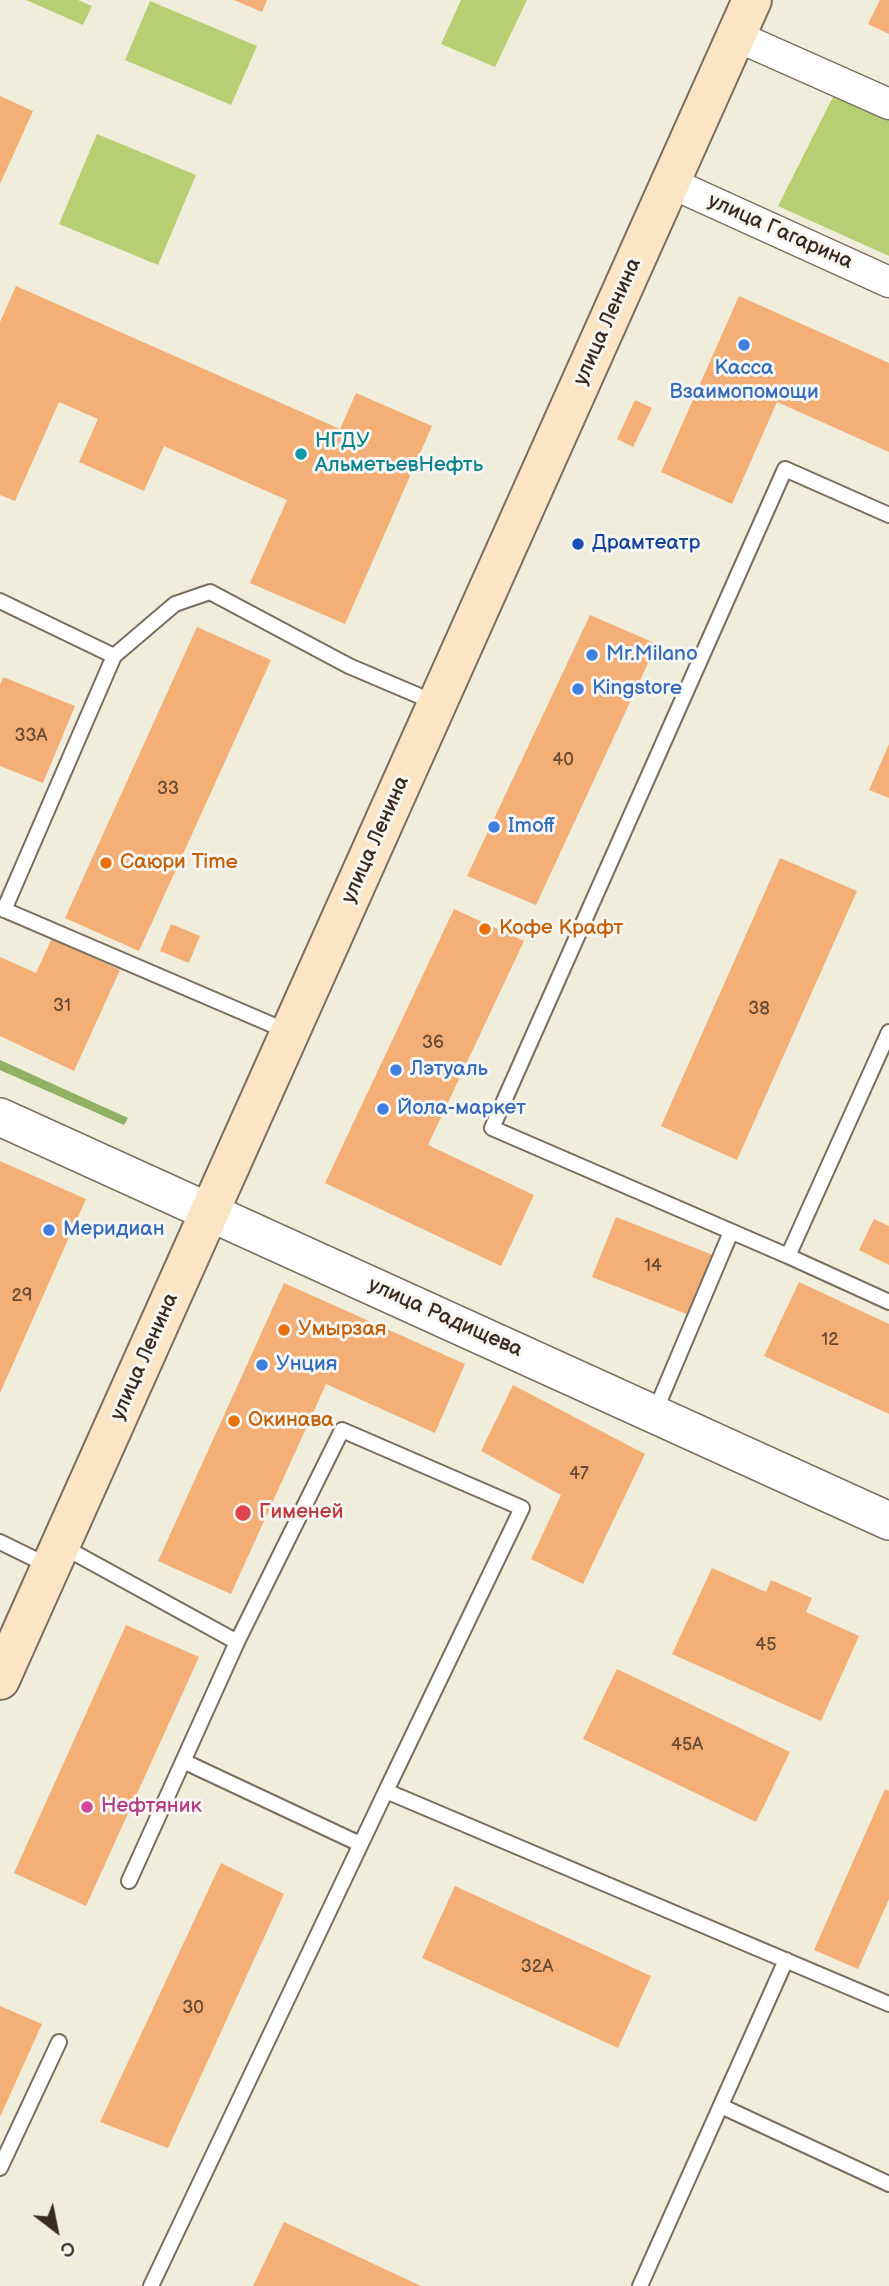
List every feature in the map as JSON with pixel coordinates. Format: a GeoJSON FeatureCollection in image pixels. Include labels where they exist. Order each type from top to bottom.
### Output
{"type":"FeatureCollection","features":[{"type":"Feature","properties":{"kind":"main road","name":"улица Ленина"},"geometry":{"type":"LineString","coordinates":[[0,1680],[752,0]]}},
{"type":"Feature","properties":{"kind":"street"},"geometry":{"type":"LineString","coordinates":[[736,36],[889,104]]}},
{"type":"Feature","properties":{"kind":"street","name":"улица Гагарина"},"geometry":{"type":"LineString","coordinates":[[671,183],[889,282]]}},
{"type":"Feature","properties":{"kind":"street","name":"улица Радищева"},"geometry":{"type":"LineString","coordinates":[[0,1117],[889,1521]]}},
{"type":"Feature","properties":{"kind":"lane"},"geometry":{"type":"LineString","coordinates":[[889,515],[785,469],[492,1128],[889,1302]]}},
{"type":"Feature","properties":{"kind":"lane"},"geometry":{"type":"LineString","coordinates":[[290,1032],[2,909],[114,656],[175,604],[211,593],[349,666],[437,703]]}},
{"type":"Feature","properties":{"kind":"lane"},"geometry":{"type":"LineString","coordinates":[[0,601],[114,656]]}},
{"type":"Feature","properties":{"kind":"lane"},"geometry":{"type":"LineString","coordinates":[[788,1256],[889,1032]]}},
{"type":"Feature","properties":{"kind":"lane"},"geometry":{"type":"LineString","coordinates":[[654,1413],[731,1232]]}},
{"type":"Feature","properties":{"kind":"lane"},"geometry":{"type":"LineString","coordinates":[[129,1881],[237,1642],[342,1430],[522,1508],[151,2286]]}},
{"type":"Feature","properties":{"kind":"lane"},"geometry":{"type":"LineString","coordinates":[[0,1542],[56,1556],[237,1642]]}},
{"type":"Feature","properties":{"kind":"lane"},"geometry":{"type":"LineString","coordinates":[[183,1761],[360,1844]]}},
{"type":"Feature","properties":{"kind":"lane"},"geometry":{"type":"LineString","coordinates":[[386,1791],[889,2004]]}},
{"type":"Feature","properties":{"kind":"lane"},"geometry":{"type":"LineString","coordinates":[[640,2286],[786,1960]]}},
{"type":"Feature","properties":{"kind":"lane"},"geometry":{"type":"LineString","coordinates":[[0,2168],[59,2042]]}},
{"type":"Feature","properties":{"kind":"lane"},"geometry":{"type":"LineString","coordinates":[[721,2106],[889,2184]]}},
{"type":"Feature","properties":{"kind":"green space"},"geometry":{"type":"Polygon","coordinates":[[[26,0],[78,0],[92,6],[83,25],[26,0]]]}},
{"type":"Feature","properties":{"kind":"green space"},"geometry":{"type":"Polygon","coordinates":[[[461,0],[527,0],[495,67],[441,44],[461,0]]]}},
{"type":"Feature","properties":{"kind":"green space"},"geometry":{"type":"Polygon","coordinates":[[[150,1],[257,46],[231,105],[125,60],[150,1]]]}},
{"type":"Feature","properties":{"kind":"green space"},"geometry":{"type":"Polygon","coordinates":[[[837,89],[889,114],[889,256],[778,206],[837,89]]]}},
{"type":"Feature","properties":{"kind":"green space"},"geometry":{"type":"Polygon","coordinates":[[[97,134],[196,175],[158,265],[59,224],[97,134]]]}},
{"type":"Feature","properties":{"kind":"green space"},"geometry":{"type":"Polygon","coordinates":[[[0,1060],[128,1118],[124,1125],[0,1070],[0,1060]]]}},
{"type":"Feature","properties":{"kind":"building"},"geometry":{"type":"Polygon","coordinates":[[[234,0],[267,0],[262,12],[234,0]]]}},
{"type":"Feature","properties":{"kind":"building"},"geometry":{"type":"Polygon","coordinates":[[[880,0],[889,0],[889,34],[868,24],[880,0]]]}},
{"type":"Feature","properties":{"kind":"building"},"geometry":{"type":"Polygon","coordinates":[[[0,96],[33,111],[0,184],[0,96]]]}},
{"type":"Feature","properties":{"kind":"building","name":"НГДУ АльметьевНефть"},"geometry":{"type":"Polygon","coordinates":[[[16,286],[340,429],[356,393],[432,426],[345,624],[250,583],[287,500],[164,446],[144,491],[79,462],[98,419],[59,402],[15,501],[0,495],[0,322],[16,286]]]}},
{"type":"Feature","properties":{"kind":"building"},"geometry":{"type":"Polygon","coordinates":[[[739,296],[889,363],[889,452],[777,402],[732,504],[661,472],[739,296]]]}},
{"type":"Feature","properties":{"kind":"building"},"geometry":{"type":"Polygon","coordinates":[[[635,400],[652,408],[633,447],[617,439],[635,400]]]}},
{"type":"Feature","properties":{"kind":"building"},"geometry":{"type":"Polygon","coordinates":[[[590,615],[657,644],[536,905],[467,876],[590,615]]]}},
{"type":"Feature","properties":{"kind":"building"},"geometry":{"type":"Polygon","coordinates":[[[197,627],[271,660],[139,951],[65,918],[197,627]]]}},
{"type":"Feature","properties":{"kind":"building"},"geometry":{"type":"Polygon","coordinates":[[[3,677],[75,706],[43,783],[0,766],[0,685],[3,677]]]}},
{"type":"Feature","properties":{"kind":"building"},"geometry":{"type":"Polygon","coordinates":[[[889,744],[889,798],[869,790],[889,744]]]}},
{"type":"Feature","properties":{"kind":"building"},"geometry":{"type":"Polygon","coordinates":[[[780,858],[857,891],[737,1160],[661,1126],[780,858]]]}},
{"type":"Feature","properties":{"kind":"building"},"geometry":{"type":"Polygon","coordinates":[[[454,909],[524,941],[428,1145],[534,1195],[501,1266],[325,1183],[454,909]]]}},
{"type":"Feature","properties":{"kind":"building"},"geometry":{"type":"Polygon","coordinates":[[[171,924],[200,936],[189,963],[160,951],[171,924]]]}},
{"type":"Feature","properties":{"kind":"building"},"geometry":{"type":"Polygon","coordinates":[[[52,938],[120,970],[74,1071],[0,1036],[0,957],[36,973],[52,938]]]}},
{"type":"Feature","properties":{"kind":"building"},"geometry":{"type":"Polygon","coordinates":[[[0,1161],[86,1199],[0,1393],[0,1161]]]}},
{"type":"Feature","properties":{"kind":"building"},"geometry":{"type":"Polygon","coordinates":[[[616,1217],[713,1255],[689,1315],[592,1277],[616,1217]]]}},
{"type":"Feature","properties":{"kind":"building"},"geometry":{"type":"Polygon","coordinates":[[[874,1219],[889,1226],[889,1265],[859,1250],[874,1219]]]}},
{"type":"Feature","properties":{"kind":"building"},"geometry":{"type":"Polygon","coordinates":[[[799,1282],[889,1324],[889,1414],[764,1356],[799,1282]]]}},
{"type":"Feature","properties":{"kind":"building"},"geometry":{"type":"Polygon","coordinates":[[[284,1283],[465,1364],[435,1433],[326,1384],[231,1594],[158,1561],[284,1283]]]}},
{"type":"Feature","properties":{"kind":"building"},"geometry":{"type":"Polygon","coordinates":[[[513,1385],[645,1454],[583,1584],[531,1559],[561,1495],[481,1451],[513,1385]]]}},
{"type":"Feature","properties":{"kind":"building"},"geometry":{"type":"Polygon","coordinates":[[[712,1568],[766,1592],[771,1580],[812,1598],[806,1612],[859,1636],[821,1721],[672,1654],[712,1568]]]}},
{"type":"Feature","properties":{"kind":"building","name":"Нефтяник"},"geometry":{"type":"Polygon","coordinates":[[[126,1625],[199,1657],[86,1906],[14,1873],[126,1625]]]}},
{"type":"Feature","properties":{"kind":"building"},"geometry":{"type":"Polygon","coordinates":[[[617,1669],[790,1752],[756,1822],[583,1739],[617,1669]]]}},
{"type":"Feature","properties":{"kind":"building"},"geometry":{"type":"Polygon","coordinates":[[[885,1789],[889,1791],[889,1899],[858,1969],[814,1950],[885,1789]]]}},
{"type":"Feature","properties":{"kind":"building"},"geometry":{"type":"Polygon","coordinates":[[[221,1863],[284,1894],[168,2148],[100,2122],[221,1863]]]}},
{"type":"Feature","properties":{"kind":"building"},"geometry":{"type":"Polygon","coordinates":[[[455,1886],[651,1976],[618,2048],[422,1958],[455,1886]]]}},
{"type":"Feature","properties":{"kind":"building"},"geometry":{"type":"Polygon","coordinates":[[[0,2006],[42,2024],[0,2117],[0,2006]]]}},
{"type":"Feature","properties":{"kind":"building"},"geometry":{"type":"Polygon","coordinates":[[[284,2222],[421,2286],[253,2286],[284,2222]]]}},
{"type":"Feature","properties":{"kind":"place","name":"Касса Взаимопомощи"},"geometry":{"type":"Point","coordinates":[744,345]}},
{"type":"Feature","properties":{"kind":"place","name":"НГДУ АльметьевНефть"},"geometry":{"type":"Point","coordinates":[301,454]}},
{"type":"Feature","properties":{"kind":"place","name":"Драмтеатр"},"geometry":{"type":"Point","coordinates":[578,544]}},
{"type":"Feature","properties":{"kind":"place","name":"Mr.Milano"},"geometry":{"type":"Point","coordinates":[592,655]}},
{"type":"Feature","properties":{"kind":"place","name":"Kingstore"},"geometry":{"type":"Point","coordinates":[578,689]}},
{"type":"Feature","properties":{"kind":"place","name":"Imoff"},"geometry":{"type":"Point","coordinates":[494,827]}},
{"type":"Feature","properties":{"kind":"place","name":"Саюри Time"},"geometry":{"type":"Point","coordinates":[106,863]}},
{"type":"Feature","properties":{"kind":"place","name":"Кофе Крафт"},"geometry":{"type":"Point","coordinates":[485,929]}},
{"type":"Feature","properties":{"kind":"place","name":"Лэтуаль"},"geometry":{"type":"Point","coordinates":[396,1070]}},
{"type":"Feature","properties":{"kind":"place","name":"Йола-маркет"},"geometry":{"type":"Point","coordinates":[383,1109]}},
{"type":"Feature","properties":{"kind":"place","name":"Меридиан"},"geometry":{"type":"Point","coordinates":[49,1230]}},
{"type":"Feature","properties":{"kind":"place","name":"Умырзая"},"geometry":{"type":"Point","coordinates":[284,1330]}},
{"type":"Feature","properties":{"kind":"place","name":"Унция"},"geometry":{"type":"Point","coordinates":[262,1365]}},
{"type":"Feature","properties":{"kind":"place","name":"Окинава"},"geometry":{"type":"Point","coordinates":[234,1421]}},
{"type":"Feature","properties":{"kind":"place","name":"Гименей"},"geometry":{"type":"Point","coordinates":[243,1513]}},
{"type":"Feature","properties":{"kind":"place","name":"Нефтяник"},"geometry":{"type":"Point","coordinates":[87,1807]}}]}
